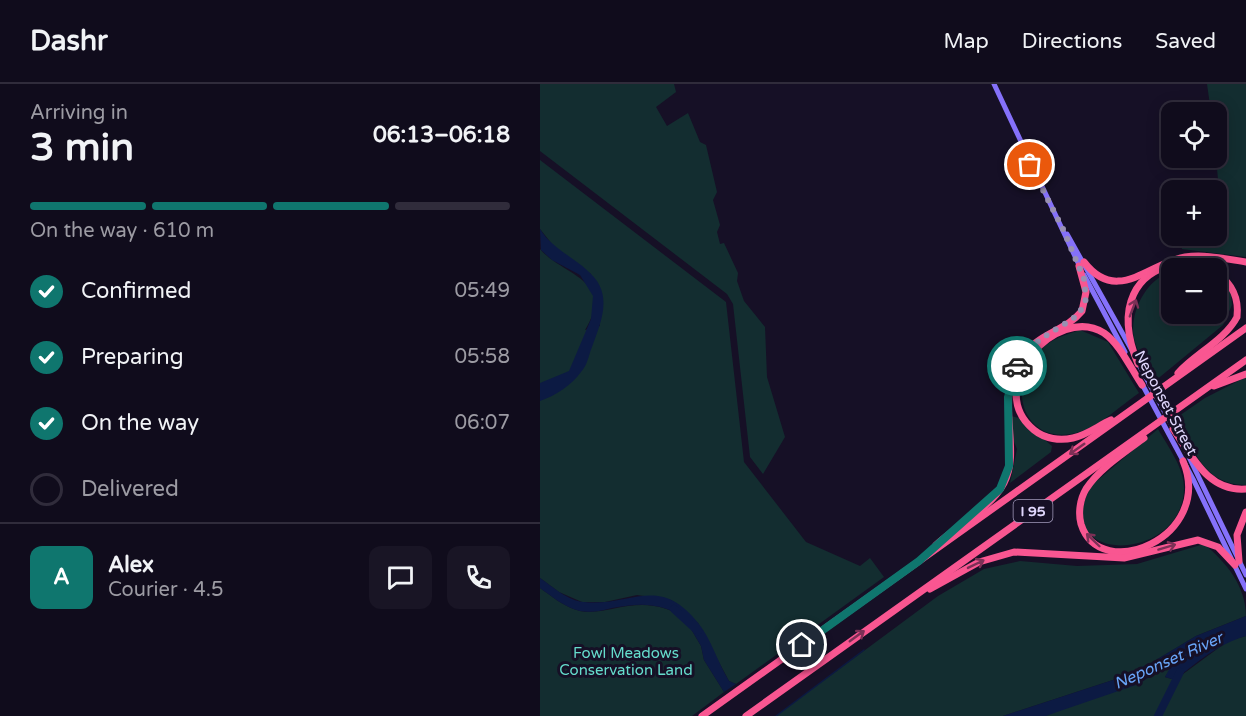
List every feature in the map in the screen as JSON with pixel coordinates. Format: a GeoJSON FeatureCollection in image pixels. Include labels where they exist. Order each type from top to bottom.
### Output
{"type":"FeatureCollection","features":[{"type":"Feature","properties":{"kind":"highway"},"geometry":{"type":"LineString","coordinates":[[1082,264],[1100,277],[1120,282],[1189,257],[1246,262]]}},
{"type":"Feature","properties":{"kind":"highway"},"geometry":{"type":"LineString","coordinates":[[1138,364],[1129,338],[1129,322],[1135,301],[1145,286],[1166,271],[1190,263],[1215,265],[1229,272]]}},
{"type":"Feature","properties":{"kind":"highway"},"geometry":{"type":"LineString","coordinates":[[919,561],[989,501],[1003,484],[1009,466],[1007,404],[1012,378],[1019,362],[1032,345],[1075,318],[1083,309],[1086,292],[1082,264]]}},
{"type":"Feature","properties":{"kind":"highway"},"geometry":{"type":"LineString","coordinates":[[1168,384],[1233,322],[1241,304],[1236,281]]}},
{"type":"Feature","properties":{"kind":"highway"},"geometry":{"type":"LineString","coordinates":[[1124,415],[1075,438],[1046,437],[1031,428],[1021,414],[1016,396],[1019,376],[1029,358],[1046,341],[1067,331],[1088,328],[1110,339],[1145,383]]}},
{"type":"Feature","properties":{"kind":"highway","name":"I 95"},"geometry":{"type":"LineString","coordinates":[[702,716],[1246,328]]}},
{"type":"Feature","properties":{"kind":"highway","name":"I 95"},"geometry":{"type":"LineString","coordinates":[[746,716],[1246,360]]}},
{"type":"Feature","properties":{"kind":"highway"},"geometry":{"type":"LineString","coordinates":[[1201,392],[1246,374]]}},
{"type":"Feature","properties":{"kind":"highway"},"geometry":{"type":"LineString","coordinates":[[1159,422],[1087,488],[1080,512],[1088,537],[1102,548],[1120,552],[1144,547],[1166,534],[1182,516],[1189,500],[1189,480],[1183,461]]}},
{"type":"Feature","properties":{"kind":"highway"},"geometry":{"type":"LineString","coordinates":[[1171,431],[1210,478],[1228,488],[1246,489]]}},
{"type":"Feature","properties":{"kind":"highway"},"geometry":{"type":"LineString","coordinates":[[1237,563],[1237,532],[1246,512]]}},
{"type":"Feature","properties":{"kind":"highway"},"geometry":{"type":"LineString","coordinates":[[906,601],[979,562],[1014,552],[1124,558],[1198,540],[1216,545],[1237,563]]}},
{"type":"Feature","properties":{"kind":"main road","name":"Neponset Street"},"geometry":{"type":"LineString","coordinates":[[994,84],[1030,165],[1171,431],[1237,563],[1246,589]]}},
{"type":"Feature","properties":{"kind":"main road","name":"Neponset Street"},"geometry":{"type":"LineString","coordinates":[[1082,264],[1138,364],[1145,383]]}},
{"type":"Feature","properties":{"kind":"main road","name":"Neponset Street"},"geometry":{"type":"LineString","coordinates":[[1171,431],[1183,461],[1237,563],[1246,575]]}},
{"type":"Feature","properties":{"kind":"green space"},"geometry":{"type":"Polygon","coordinates":[[[540,84],[674,84],[676,92],[656,107],[667,126],[688,113],[700,142],[706,145],[717,192],[713,200],[720,225],[717,232],[720,244],[724,243],[738,273],[737,281],[744,301],[765,327],[767,377],[785,437],[763,474],[750,457],[733,304],[727,294],[540,151],[540,84]]]}},
{"type":"Feature","properties":{"kind":"green space"},"geometry":{"type":"Polygon","coordinates":[[[1207,84],[1246,84],[1246,257],[1182,249],[1181,246],[1227,246],[1227,180],[1218,180],[1217,168],[1227,168],[1227,102],[1210,102],[1207,84]]]}},
{"type":"Feature","properties":{"kind":"green space"},"geometry":{"type":"Polygon","coordinates":[[[540,160],[726,302],[744,462],[806,542],[860,566],[870,558],[884,577],[736,684],[729,681],[698,623],[671,600],[637,595],[605,602],[582,602],[559,592],[540,578],[540,249],[583,280],[594,300],[593,313],[585,330],[600,326],[591,274],[556,249],[540,229],[540,160]]]}},
{"type":"Feature","properties":{"kind":"green space"},"geometry":{"type":"Polygon","coordinates":[[[1161,277],[1161,324],[1223,324],[1155,381],[1135,344],[1133,328],[1141,298],[1161,277]]]}},
{"type":"Feature","properties":{"kind":"green space"},"geometry":{"type":"Polygon","coordinates":[[[1227,281],[1230,284],[1232,305],[1227,316],[1227,281]]]}},
{"type":"Feature","properties":{"kind":"green space"},"geometry":{"type":"Polygon","coordinates":[[[1080,330],[1108,342],[1139,393],[1109,416],[1085,430],[1056,434],[1041,429],[1030,419],[1024,406],[1022,390],[1025,373],[1033,358],[1046,345],[1080,330]]]}},
{"type":"Feature","properties":{"kind":"green space"},"geometry":{"type":"Polygon","coordinates":[[[1246,377],[1246,485],[1220,479],[1210,472],[1195,453],[1176,418],[1205,398],[1246,377]]]}},
{"type":"Feature","properties":{"kind":"green space"},"geometry":{"type":"Polygon","coordinates":[[[1011,416],[1019,418],[1052,446],[1051,452],[1010,483],[1017,449],[1012,437],[1011,416]]]}},
{"type":"Feature","properties":{"kind":"green space"},"geometry":{"type":"Polygon","coordinates":[[[1158,429],[1175,457],[1183,480],[1184,488],[1178,513],[1163,531],[1142,542],[1120,545],[1100,541],[1086,530],[1082,511],[1092,485],[1158,429]]]}},
{"type":"Feature","properties":{"kind":"green space"},"geometry":{"type":"Polygon","coordinates":[[[1204,544],[1227,567],[1239,585],[1246,616],[1196,636],[1151,663],[1113,680],[1003,716],[776,716],[938,596],[984,569],[1020,561],[1077,566],[1137,564],[1204,544]]]}},
{"type":"Feature","properties":{"kind":"green space","name":"Fowl Meadows Conservation Land"},"geometry":{"type":"Polygon","coordinates":[[[540,588],[564,604],[580,611],[596,612],[643,605],[662,607],[680,615],[690,621],[691,629],[701,646],[704,660],[724,692],[692,716],[540,716],[540,588]]]}},
{"type":"Feature","properties":{"kind":"green space"},"geometry":{"type":"Polygon","coordinates":[[[1246,636],[1246,716],[1020,716],[1179,656],[1165,677],[1175,680],[1228,641],[1246,636]]]}},
{"type":"Feature","properties":{"kind":"water"},"geometry":{"type":"Polygon","coordinates":[[[540,229],[553,244],[591,273],[601,289],[603,306],[598,331],[587,363],[563,390],[540,401],[540,383],[569,371],[591,319],[593,296],[580,275],[552,260],[541,250],[540,229]]]}},
{"type":"Feature","properties":{"kind":"water"},"geometry":{"type":"Polygon","coordinates":[[[540,578],[561,593],[578,601],[601,602],[644,596],[658,596],[671,600],[685,609],[699,624],[729,681],[736,684],[724,692],[704,660],[701,646],[691,629],[690,621],[680,615],[662,607],[643,605],[580,611],[564,604],[540,588],[540,578]]]}},
{"type":"Feature","properties":{"kind":"water"},"geometry":{"type":"Polygon","coordinates":[[[1246,616],[1246,636],[1217,649],[1175,680],[1165,677],[1172,664],[1136,685],[1046,716],[1003,716],[1113,680],[1151,663],[1196,636],[1246,616]]]}},
{"type":"Feature","properties":{"kind":"waterway","name":"Neponset River"},"geometry":{"type":"LineString","coordinates":[[674,609],[698,631]]}},
{"type":"Feature","properties":{"kind":"waterway"},"geometry":{"type":"LineString","coordinates":[[776,716],[864,650]]}},
{"type":"Feature","properties":{"kind":"waterway"},"geometry":{"type":"LineString","coordinates":[[1158,716],[1180,672]]}},
{"type":"Feature","properties":{"kind":"way so far"},"geometry":{"type":"LineString","coordinates":[[1017,366],[1021,358],[1040,338],[1079,314],[1083,309],[1086,295],[1085,282],[1063,229],[1030,165]]}},
{"type":"Feature","properties":{"kind":"route"},"geometry":{"type":"LineString","coordinates":[[802,645],[919,561],[1000,489],[1009,466],[1007,407],[1009,387],[1017,366]]}}]}
